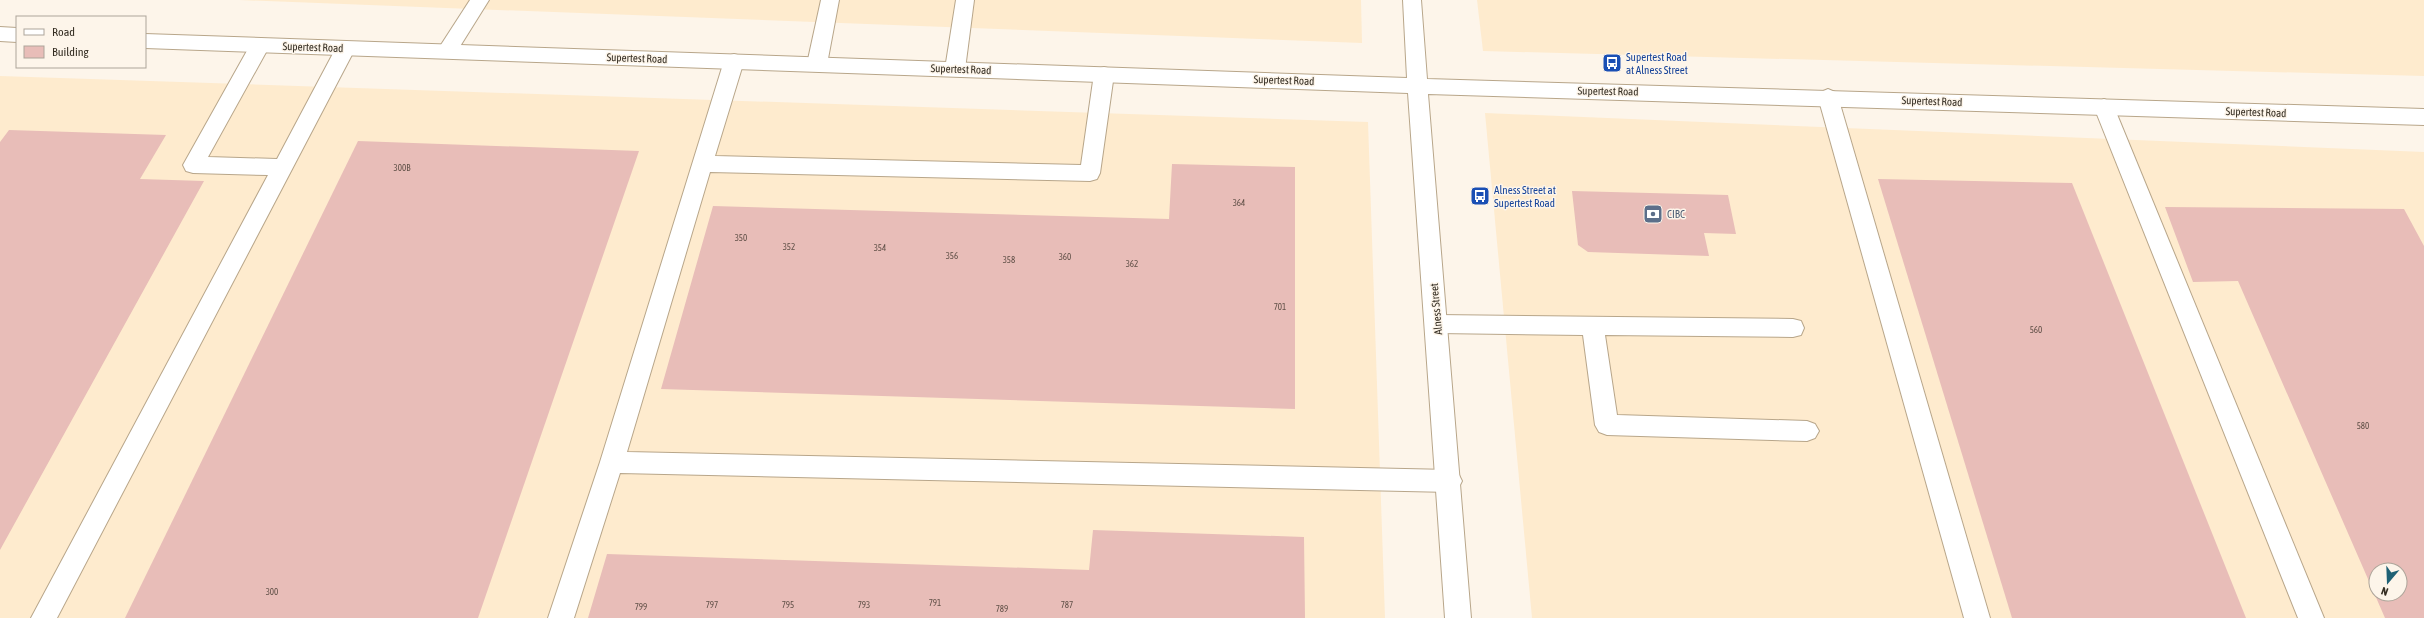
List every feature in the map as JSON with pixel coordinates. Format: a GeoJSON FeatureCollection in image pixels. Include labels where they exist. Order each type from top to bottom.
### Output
{"type":"FeatureCollection","features":[{"type":"Feature","properties":{"kind":"street"},"geometry":{"type":"LineString","coordinates":[[447,51],[480,0]]}},
{"type":"Feature","properties":{"kind":"street"},"geometry":{"type":"LineString","coordinates":[[817,64],[830,0]]}},
{"type":"Feature","properties":{"kind":"street"},"geometry":{"type":"LineString","coordinates":[[955,69],[965,0]]}},
{"type":"Feature","properties":{"kind":"street","name":"Alness Street"},"geometry":{"type":"LineString","coordinates":[[1412,0],[1417,86],[1450,481],[1458,618]]}},
{"type":"Feature","properties":{"kind":"street","name":"Supertest Road"},"geometry":{"type":"LineString","coordinates":[[146,40],[345,49],[447,51],[1417,86],[1828,97],[2424,118]]}},
{"type":"Feature","properties":{"kind":"street"},"geometry":{"type":"LineString","coordinates":[[260,45],[193,165],[283,167]]}},
{"type":"Feature","properties":{"kind":"street"},"geometry":{"type":"LineString","coordinates":[[44,618],[345,49]]}},
{"type":"Feature","properties":{"kind":"street"},"geometry":{"type":"LineString","coordinates":[[561,618],[612,462],[734,61]]}},
{"type":"Feature","properties":{"kind":"street"},"geometry":{"type":"LineString","coordinates":[[703,164],[1090,173],[1104,74]]}},
{"type":"Feature","properties":{"kind":"street"},"geometry":{"type":"LineString","coordinates":[[1828,97],[1977,618]]}},
{"type":"Feature","properties":{"kind":"street"},"geometry":{"type":"LineString","coordinates":[[2104,107],[2311,618]]}},
{"type":"Feature","properties":{"kind":"street"},"geometry":{"type":"LineString","coordinates":[[1437,324],[1593,327],[1793,328]]}},
{"type":"Feature","properties":{"kind":"street"},"geometry":{"type":"LineString","coordinates":[[1593,327],[1607,425],[1807,431]]}},
{"type":"Feature","properties":{"kind":"street"},"geometry":{"type":"LineString","coordinates":[[612,462],[1450,481]]}},
{"type":"Feature","properties":{"kind":"shaded area"},"geometry":{"type":"Polygon","coordinates":[[[239,0],[1361,0],[1362,43],[239,0]]]}},
{"type":"Feature","properties":{"kind":"shaded area"},"geometry":{"type":"Polygon","coordinates":[[[1477,0],[2424,0],[2424,76],[1483,51],[1477,0]]]}},
{"type":"Feature","properties":{"kind":"shaded area"},"geometry":{"type":"Polygon","coordinates":[[[0,76],[1368,122],[1385,618],[0,618],[0,76]]]}},
{"type":"Feature","properties":{"kind":"shaded area"},"geometry":{"type":"Polygon","coordinates":[[[1485,113],[2424,152],[2424,618],[1532,618],[1485,113]]]}},
{"type":"Feature","properties":{"kind":"building"},"geometry":{"type":"Polygon","coordinates":[[[9,130],[166,135],[140,179],[204,181],[0,550],[0,142],[9,130]]]}},
{"type":"Feature","properties":{"kind":"building"},"geometry":{"type":"Polygon","coordinates":[[[358,141],[639,151],[478,618],[125,618],[358,141]]]}},
{"type":"Feature","properties":{"kind":"building"},"geometry":{"type":"Polygon","coordinates":[[[1172,164],[1295,167],[1295,409],[661,389],[713,206],[1169,219],[1172,164]]]}},
{"type":"Feature","properties":{"kind":"building"},"geometry":{"type":"Polygon","coordinates":[[[1878,179],[2072,183],[2246,618],[2012,618],[1878,179]]]}},
{"type":"Feature","properties":{"kind":"building","name":"CIBC"},"geometry":{"type":"Polygon","coordinates":[[[1572,191],[1728,195],[1736,234],[1704,233],[1709,256],[1588,252],[1578,245],[1572,191]]]}},
{"type":"Feature","properties":{"kind":"building"},"geometry":{"type":"Polygon","coordinates":[[[2165,207],[2404,209],[2424,246],[2424,618],[2385,618],[2378,602],[2408,602],[2408,562],[2368,562],[2368,579],[2238,281],[2193,282],[2165,207]]]}},
{"type":"Feature","properties":{"kind":"building"},"geometry":{"type":"Polygon","coordinates":[[[1093,530],[1304,537],[1305,618],[588,618],[607,554],[1089,570],[1093,530]]]}},
{"type":"Feature","properties":{"kind":"place","name":"Supertest Road at Alness Street"},"geometry":{"type":"Point","coordinates":[1612,63]}},
{"type":"Feature","properties":{"kind":"place","name":"Alness Street at Supertest Road"},"geometry":{"type":"Point","coordinates":[1480,196]}},
{"type":"Feature","properties":{"kind":"place","name":"CIBC"},"geometry":{"type":"Point","coordinates":[1653,214]}}]}
